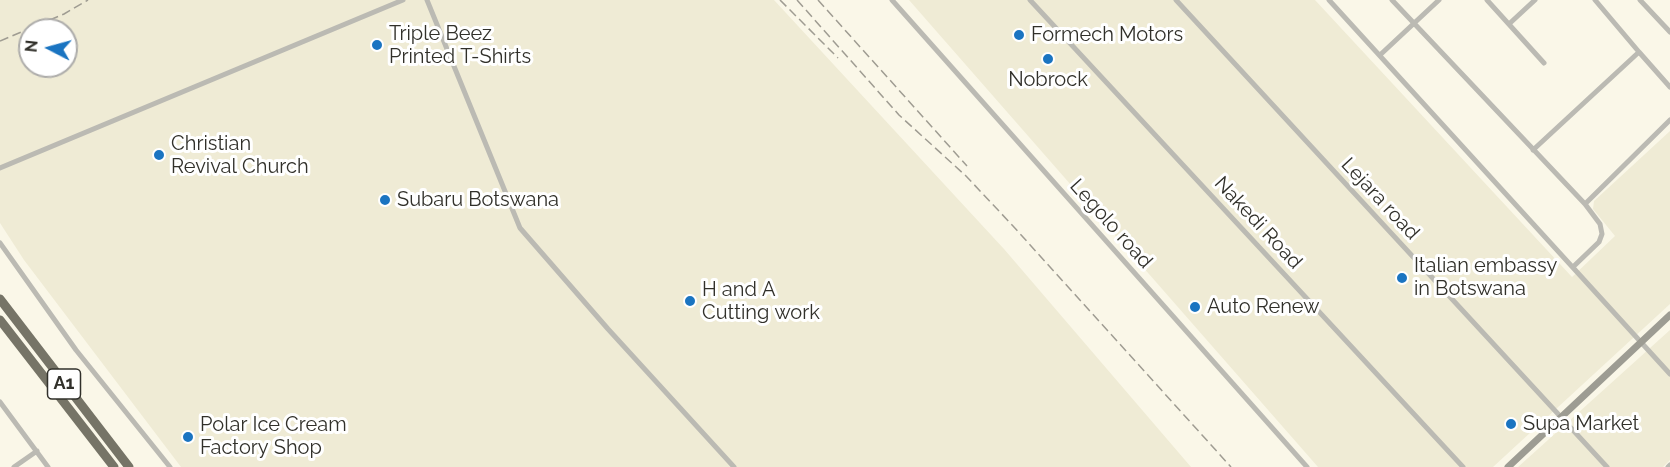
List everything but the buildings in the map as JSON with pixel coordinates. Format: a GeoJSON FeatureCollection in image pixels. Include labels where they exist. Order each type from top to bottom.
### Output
{"type":"FeatureCollection","features":[{"type":"Feature","properties":{"kind":"highway","name":"A1"},"geometry":{"type":"LineString","coordinates":[[0,299],[129,467]]}},
{"type":"Feature","properties":{"kind":"highway","name":"A1"},"geometry":{"type":"LineString","coordinates":[[0,320],[114,467]]}},
{"type":"Feature","properties":{"kind":"main road"},"geometry":{"type":"LineString","coordinates":[[1508,467],[1670,315]]}},
{"type":"Feature","properties":{"kind":"street"},"geometry":{"type":"LineString","coordinates":[[0,168],[403,0]]}},
{"type":"Feature","properties":{"kind":"street"},"geometry":{"type":"LineString","coordinates":[[427,0],[520,228],[608,329],[734,467]]}},
{"type":"Feature","properties":{"kind":"street","name":"Legolo road"},"geometry":{"type":"LineString","coordinates":[[892,0],[1307,467]]}},
{"type":"Feature","properties":{"kind":"street","name":"Nakedi Road"},"geometry":{"type":"LineString","coordinates":[[1030,0],[1463,467]]}},
{"type":"Feature","properties":{"kind":"street","name":"Lejara road"},"geometry":{"type":"LineString","coordinates":[[1176,0],[1607,467]]}},
{"type":"Feature","properties":{"kind":"street"},"geometry":{"type":"LineString","coordinates":[[1329,0],[1642,340],[1670,374]]}},
{"type":"Feature","properties":{"kind":"street"},"geometry":{"type":"LineString","coordinates":[[1392,0],[1585,204],[1600,224],[1602,234],[1599,242],[1574,266]]}},
{"type":"Feature","properties":{"kind":"street"},"geometry":{"type":"LineString","coordinates":[[1380,55],[1439,0]]}},
{"type":"Feature","properties":{"kind":"street"},"geometry":{"type":"LineString","coordinates":[[1487,0],[1544,63]]}},
{"type":"Feature","properties":{"kind":"street"},"geometry":{"type":"LineString","coordinates":[[1509,24],[1535,0]]}},
{"type":"Feature","properties":{"kind":"street"},"geometry":{"type":"LineString","coordinates":[[1595,0],[1670,87]]}},
{"type":"Feature","properties":{"kind":"street"},"geometry":{"type":"LineString","coordinates":[[1640,0],[1670,32]]}},
{"type":"Feature","properties":{"kind":"street"},"geometry":{"type":"LineString","coordinates":[[1533,150],[1639,52]]}},
{"type":"Feature","properties":{"kind":"street"},"geometry":{"type":"LineString","coordinates":[[1585,204],[1670,120]]}},
{"type":"Feature","properties":{"kind":"street"},"geometry":{"type":"LineString","coordinates":[[0,243],[76,350],[170,467]]}},
{"type":"Feature","properties":{"kind":"street"},"geometry":{"type":"LineString","coordinates":[[0,402],[48,467]]}},
{"type":"Feature","properties":{"kind":"street"},"geometry":{"type":"LineString","coordinates":[[14,467],[37,451]]}},
{"type":"Feature","properties":{"kind":"shaded area"},"geometry":{"type":"Polygon","coordinates":[[[0,0],[774,0],[1004,249],[1191,467],[181,467],[24,260],[0,223],[0,0]]]}},
{"type":"Feature","properties":{"kind":"shaded area"},"geometry":{"type":"Polygon","coordinates":[[[909,0],[1315,0],[1572,277],[1615,236],[1593,209],[1594,201],[1670,131],[1670,304],[1493,467],[1318,467],[909,0]]]}},
{"type":"Feature","properties":{"kind":"shaded area"},"geometry":{"type":"Polygon","coordinates":[[[1670,330],[1670,460],[1663,467],[1518,467],[1670,330]]]}},
{"type":"Feature","properties":{"kind":"railway"},"geometry":{"type":"LineString","coordinates":[[0,41],[64,14],[88,0]]}},
{"type":"Feature","properties":{"kind":"railway"},"geometry":{"type":"LineString","coordinates":[[780,0],[838,58]]}},
{"type":"Feature","properties":{"kind":"railway"},"geometry":{"type":"LineString","coordinates":[[797,0],[899,115],[966,176],[1013,226],[1231,467]]}},
{"type":"Feature","properties":{"kind":"railway"},"geometry":{"type":"LineString","coordinates":[[818,0],[967,166]]}},
{"type":"Feature","properties":{"kind":"place","name":"Formech Motors"},"geometry":{"type":"Point","coordinates":[1019,35]}},
{"type":"Feature","properties":{"kind":"place","name":"Triple Beez Printed T-Shirts"},"geometry":{"type":"Point","coordinates":[377,45]}},
{"type":"Feature","properties":{"kind":"place","name":"Nobrock"},"geometry":{"type":"Point","coordinates":[1048,59]}},
{"type":"Feature","properties":{"kind":"place","name":"Christian Revival Church"},"geometry":{"type":"Point","coordinates":[159,155]}},
{"type":"Feature","properties":{"kind":"place","name":"Subaru Botswana"},"geometry":{"type":"Point","coordinates":[385,200]}},
{"type":"Feature","properties":{"kind":"place","name":"Italian embassy in Botswana"},"geometry":{"type":"Point","coordinates":[1402,278]}},
{"type":"Feature","properties":{"kind":"place","name":"H and A Cutting work"},"geometry":{"type":"Point","coordinates":[690,301]}},
{"type":"Feature","properties":{"kind":"place","name":"Auto Renew"},"geometry":{"type":"Point","coordinates":[1195,307]}},
{"type":"Feature","properties":{"kind":"place","name":"Supa Market"},"geometry":{"type":"Point","coordinates":[1511,424]}},
{"type":"Feature","properties":{"kind":"place","name":"Polar Ice Cream Factory Shop"},"geometry":{"type":"Point","coordinates":[188,437]}}]}
